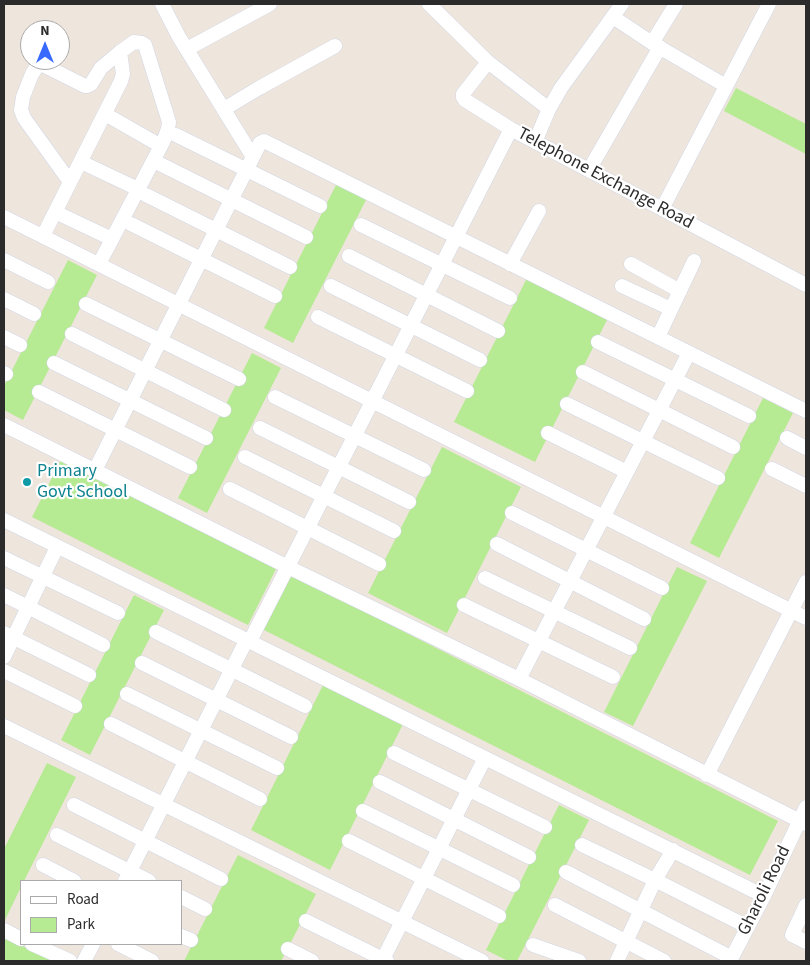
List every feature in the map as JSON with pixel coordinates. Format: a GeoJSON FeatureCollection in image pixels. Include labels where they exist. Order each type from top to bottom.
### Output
{"type":"FeatureCollection","features":[{"type":"Feature","properties":{"kind":"street"},"geometry":{"type":"LineString","coordinates":[[162,4],[224,109],[250,164]]}},
{"type":"Feature","properties":{"kind":"street"},"geometry":{"type":"LineString","coordinates":[[187,49],[270,4]]}},
{"type":"Feature","properties":{"kind":"street"},"geometry":{"type":"LineString","coordinates":[[429,4],[488,62],[550,109]]}},
{"type":"Feature","properties":{"kind":"street"},"geometry":{"type":"LineString","coordinates":[[535,142],[562,88],[622,4]]}},
{"type":"Feature","properties":{"kind":"street"},"geometry":{"type":"LineString","coordinates":[[588,170],[656,45],[676,4]]}},
{"type":"Feature","properties":{"kind":"street"},"geometry":{"type":"LineString","coordinates":[[662,209],[769,4]]}},
{"type":"Feature","properties":{"kind":"street"},"geometry":{"type":"LineString","coordinates":[[613,17],[726,86]]}},
{"type":"Feature","properties":{"kind":"street"},"geometry":{"type":"LineString","coordinates":[[70,182],[24,118],[21,110],[23,97],[32,74],[40,65],[87,86],[91,84],[101,68],[120,52],[134,42],[142,43],[145,46],[169,122],[168,129],[142,192],[112,239],[99,264]]}},
{"type":"Feature","properties":{"kind":"street"},"geometry":{"type":"LineString","coordinates":[[224,109],[335,46]]}},
{"type":"Feature","properties":{"kind":"street"},"geometry":{"type":"LineString","coordinates":[[43,236],[122,78],[120,52]]}},
{"type":"Feature","properties":{"kind":"street"},"geometry":{"type":"LineString","coordinates":[[488,62],[463,94],[463,97],[511,129]]}},
{"type":"Feature","properties":{"kind":"street"},"geometry":{"type":"LineString","coordinates":[[105,114],[161,146]]}},
{"type":"Feature","properties":{"kind":"street","name":"Telephone Exchange Road"},"geometry":{"type":"LineString","coordinates":[[128,876],[216,700],[288,567],[511,129],[806,285]]}},
{"type":"Feature","properties":{"kind":"street"},"geometry":{"type":"LineString","coordinates":[[176,135],[250,164],[320,206]]}},
{"type":"Feature","properties":{"kind":"street"},"geometry":{"type":"LineString","coordinates":[[94,470],[260,143],[264,141],[806,411]]}},
{"type":"Feature","properties":{"kind":"street"},"geometry":{"type":"LineString","coordinates":[[81,162],[290,267]]}},
{"type":"Feature","properties":{"kind":"street"},"geometry":{"type":"LineString","coordinates":[[160,164],[306,236]]}},
{"type":"Feature","properties":{"kind":"street"},"geometry":{"type":"LineString","coordinates":[[510,264],[539,211]]}},
{"type":"Feature","properties":{"kind":"street"},"geometry":{"type":"LineString","coordinates":[[55,212],[112,239]]}},
{"type":"Feature","properties":{"kind":"street"},"geometry":{"type":"LineString","coordinates":[[4,217],[806,618]]}},
{"type":"Feature","properties":{"kind":"street"},"geometry":{"type":"LineString","coordinates":[[130,224],[275,296]]}},
{"type":"Feature","properties":{"kind":"street"},"geometry":{"type":"LineString","coordinates":[[361,225],[510,298]]}},
{"type":"Feature","properties":{"kind":"street"},"geometry":{"type":"LineString","coordinates":[[349,256],[498,331]]}},
{"type":"Feature","properties":{"kind":"street"},"geometry":{"type":"LineString","coordinates":[[4,260],[48,282]]}},
{"type":"Feature","properties":{"kind":"street"},"geometry":{"type":"LineString","coordinates":[[658,337],[694,262]]}},
{"type":"Feature","properties":{"kind":"street"},"geometry":{"type":"LineString","coordinates":[[631,264],[680,291]]}},
{"type":"Feature","properties":{"kind":"street"},"geometry":{"type":"LineString","coordinates":[[331,286],[480,360]]}},
{"type":"Feature","properties":{"kind":"street"},"geometry":{"type":"LineString","coordinates":[[622,286],[671,310]]}},
{"type":"Feature","properties":{"kind":"street"},"geometry":{"type":"LineString","coordinates":[[4,299],[34,314]]}},
{"type":"Feature","properties":{"kind":"street"},"geometry":{"type":"LineString","coordinates":[[86,304],[239,379]]}},
{"type":"Feature","properties":{"kind":"street"},"geometry":{"type":"LineString","coordinates":[[318,317],[467,391]]}},
{"type":"Feature","properties":{"kind":"street"},"geometry":{"type":"LineString","coordinates":[[72,334],[224,410]]}},
{"type":"Feature","properties":{"kind":"street"},"geometry":{"type":"LineString","coordinates":[[4,337],[20,345]]}},
{"type":"Feature","properties":{"kind":"street"},"geometry":{"type":"LineString","coordinates":[[598,342],[749,416]]}},
{"type":"Feature","properties":{"kind":"street"},"geometry":{"type":"LineString","coordinates":[[519,679],[689,353]]}},
{"type":"Feature","properties":{"kind":"street"},"geometry":{"type":"LineString","coordinates":[[54,363],[206,438]]}},
{"type":"Feature","properties":{"kind":"street"},"geometry":{"type":"LineString","coordinates":[[583,372],[733,447]]}},
{"type":"Feature","properties":{"kind":"street"},"geometry":{"type":"LineString","coordinates":[[39,392],[190,467]]}},
{"type":"Feature","properties":{"kind":"street"},"geometry":{"type":"LineString","coordinates":[[275,397],[424,470]]}},
{"type":"Feature","properties":{"kind":"street"},"geometry":{"type":"LineString","coordinates":[[567,404],[718,478]]}},
{"type":"Feature","properties":{"kind":"street"},"geometry":{"type":"LineString","coordinates":[[4,425],[288,567],[519,679],[803,822]]}},
{"type":"Feature","properties":{"kind":"street"},"geometry":{"type":"LineString","coordinates":[[260,428],[409,502]]}},
{"type":"Feature","properties":{"kind":"street"},"geometry":{"type":"LineString","coordinates":[[548,433],[627,472]]}},
{"type":"Feature","properties":{"kind":"street"},"geometry":{"type":"LineString","coordinates":[[787,438],[806,448]]}},
{"type":"Feature","properties":{"kind":"street"},"geometry":{"type":"LineString","coordinates":[[245,457],[394,531]]}},
{"type":"Feature","properties":{"kind":"street"},"geometry":{"type":"LineString","coordinates":[[772,469],[806,486]]}},
{"type":"Feature","properties":{"kind":"street"},"geometry":{"type":"LineString","coordinates":[[230,489],[378,564]]}},
{"type":"Feature","properties":{"kind":"street"},"geometry":{"type":"LineString","coordinates":[[512,513],[662,588]]}},
{"type":"Feature","properties":{"kind":"street"},"geometry":{"type":"LineString","coordinates":[[4,520],[764,896]]}},
{"type":"Feature","properties":{"kind":"street"},"geometry":{"type":"LineString","coordinates":[[497,544],[644,618]]}},
{"type":"Feature","properties":{"kind":"street"},"geometry":{"type":"LineString","coordinates":[[4,656],[8,636],[28,607],[57,547]]}},
{"type":"Feature","properties":{"kind":"street"},"geometry":{"type":"LineString","coordinates":[[4,558],[118,614]]}},
{"type":"Feature","properties":{"kind":"street"},"geometry":{"type":"LineString","coordinates":[[485,578],[630,648]]}},
{"type":"Feature","properties":{"kind":"street"},"geometry":{"type":"LineString","coordinates":[[707,775],[806,582]]}},
{"type":"Feature","properties":{"kind":"street"},"geometry":{"type":"LineString","coordinates":[[4,595],[103,645]]}},
{"type":"Feature","properties":{"kind":"street"},"geometry":{"type":"LineString","coordinates":[[464,605],[613,677]]}},
{"type":"Feature","properties":{"kind":"street"},"geometry":{"type":"LineString","coordinates":[[156,632],[305,706]]}},
{"type":"Feature","properties":{"kind":"street"},"geometry":{"type":"LineString","coordinates":[[8,636],[89,675]]}},
{"type":"Feature","properties":{"kind":"street"},"geometry":{"type":"LineString","coordinates":[[142,663],[291,737]]}},
{"type":"Feature","properties":{"kind":"street"},"geometry":{"type":"LineString","coordinates":[[4,671],[75,706]]}},
{"type":"Feature","properties":{"kind":"street"},"geometry":{"type":"LineString","coordinates":[[127,694],[277,768]]}},
{"type":"Feature","properties":{"kind":"street"},"geometry":{"type":"LineString","coordinates":[[111,724],[260,799]]}},
{"type":"Feature","properties":{"kind":"street"},"geometry":{"type":"LineString","coordinates":[[4,726],[482,961]]}},
{"type":"Feature","properties":{"kind":"street"},"geometry":{"type":"LineString","coordinates":[[394,753],[545,826]]}},
{"type":"Feature","properties":{"kind":"street"},"geometry":{"type":"LineString","coordinates":[[306,921],[384,961],[485,758]]}},
{"type":"Feature","properties":{"kind":"street"},"geometry":{"type":"LineString","coordinates":[[380,782],[529,857]]}},
{"type":"Feature","properties":{"kind":"street"},"geometry":{"type":"LineString","coordinates":[[74,805],[221,879]]}},
{"type":"Feature","properties":{"kind":"street","name":"Gharoli Road"},"geometry":{"type":"LineString","coordinates":[[731,960],[803,822],[806,807]]}},
{"type":"Feature","properties":{"kind":"street"},"geometry":{"type":"LineString","coordinates":[[363,811],[513,885]]}},
{"type":"Feature","properties":{"kind":"street"},"geometry":{"type":"LineString","coordinates":[[57,835],[128,876],[145,880]]}},
{"type":"Feature","properties":{"kind":"street"},"geometry":{"type":"LineString","coordinates":[[349,841],[499,916]]}},
{"type":"Feature","properties":{"kind":"street"},"geometry":{"type":"LineString","coordinates":[[582,845],[748,927]]}},
{"type":"Feature","properties":{"kind":"street"},"geometry":{"type":"LineString","coordinates":[[616,961],[673,850]]}},
{"type":"Feature","properties":{"kind":"street"},"geometry":{"type":"LineString","coordinates":[[43,865],[72,880]]}},
{"type":"Feature","properties":{"kind":"street"},"geometry":{"type":"LineString","coordinates":[[566,872],[731,960]]}},
{"type":"Feature","properties":{"kind":"street"},"geometry":{"type":"LineString","coordinates":[[182,898],[205,909]]}},
{"type":"Feature","properties":{"kind":"street"},"geometry":{"type":"LineString","coordinates":[[554,905],[664,961]]}},
{"type":"Feature","properties":{"kind":"street"},"geometry":{"type":"LineString","coordinates":[[806,905],[792,934],[806,942]]}},
{"type":"Feature","properties":{"kind":"street"},"geometry":{"type":"LineString","coordinates":[[4,930],[20,938]]}},
{"type":"Feature","properties":{"kind":"street"},"geometry":{"type":"LineString","coordinates":[[34,945],[70,961]]}},
{"type":"Feature","properties":{"kind":"street"},"geometry":{"type":"LineString","coordinates":[[84,961],[92,945]]}},
{"type":"Feature","properties":{"kind":"street"},"geometry":{"type":"LineString","coordinates":[[120,945],[152,961]]}},
{"type":"Feature","properties":{"kind":"street"},"geometry":{"type":"LineString","coordinates":[[533,945],[578,961]]}},
{"type":"Feature","properties":{"kind":"street"},"geometry":{"type":"LineString","coordinates":[[288,949],[312,961]]}},
{"type":"Feature","properties":{"kind":"green space"},"geometry":{"type":"Polygon","coordinates":[[[736,88],[806,124],[806,154],[724,111],[736,88]]]}},
{"type":"Feature","properties":{"kind":"green space"},"geometry":{"type":"Polygon","coordinates":[[[337,183],[367,198],[293,343],[264,328],[337,183]]]}},
{"type":"Feature","properties":{"kind":"green space"},"geometry":{"type":"Polygon","coordinates":[[[68,260],[97,275],[23,420],[4,410],[4,386],[68,260]]]}},
{"type":"Feature","properties":{"kind":"green space"},"geometry":{"type":"Polygon","coordinates":[[[527,278],[608,318],[535,462],[454,422],[527,278]]]}},
{"type":"Feature","properties":{"kind":"green space"},"geometry":{"type":"Polygon","coordinates":[[[252,353],[281,368],[207,513],[178,498],[252,353]]]}},
{"type":"Feature","properties":{"kind":"green space"},"geometry":{"type":"Polygon","coordinates":[[[763,398],[793,413],[719,558],[690,543],[763,398]]]}},
{"type":"Feature","properties":{"kind":"green space"},"geometry":{"type":"Polygon","coordinates":[[[442,447],[521,487],[447,633],[368,593],[442,447]]]}},
{"type":"Feature","properties":{"kind":"green space"},"geometry":{"type":"Polygon","coordinates":[[[61,460],[277,567],[248,625],[32,517],[61,460]]]}},
{"type":"Feature","properties":{"kind":"green space"},"geometry":{"type":"Polygon","coordinates":[[[677,567],[707,581],[633,726],[604,712],[677,567]]]}},
{"type":"Feature","properties":{"kind":"green space"},"geometry":{"type":"Polygon","coordinates":[[[290,574],[778,821],[750,875],[262,629],[290,574]]]}},
{"type":"Feature","properties":{"kind":"green space"},"geometry":{"type":"Polygon","coordinates":[[[134,595],[164,610],[90,755],[61,740],[134,595]]]}},
{"type":"Feature","properties":{"kind":"green space"},"geometry":{"type":"Polygon","coordinates":[[[323,685],[403,724],[330,870],[251,830],[323,685]]]}},
{"type":"Feature","properties":{"kind":"green space"},"geometry":{"type":"Polygon","coordinates":[[[47,763],[76,777],[24,880],[20,880],[20,889],[5,920],[4,849],[47,763]]]}},
{"type":"Feature","properties":{"kind":"green space"},"geometry":{"type":"Polygon","coordinates":[[[559,805],[589,820],[517,961],[508,961],[486,950],[559,805]]]}},
{"type":"Feature","properties":{"kind":"green space"},"geometry":{"type":"Polygon","coordinates":[[[238,855],[316,894],[281,961],[184,961],[238,855]]]}},
{"type":"Feature","properties":{"kind":"green space"},"geometry":{"type":"Polygon","coordinates":[[[4,937],[53,961],[4,961],[4,937]]]}},
{"type":"Feature","properties":{"kind":"place","name":"Primary Govt School"},"geometry":{"type":"Point","coordinates":[27,482]}}]}
